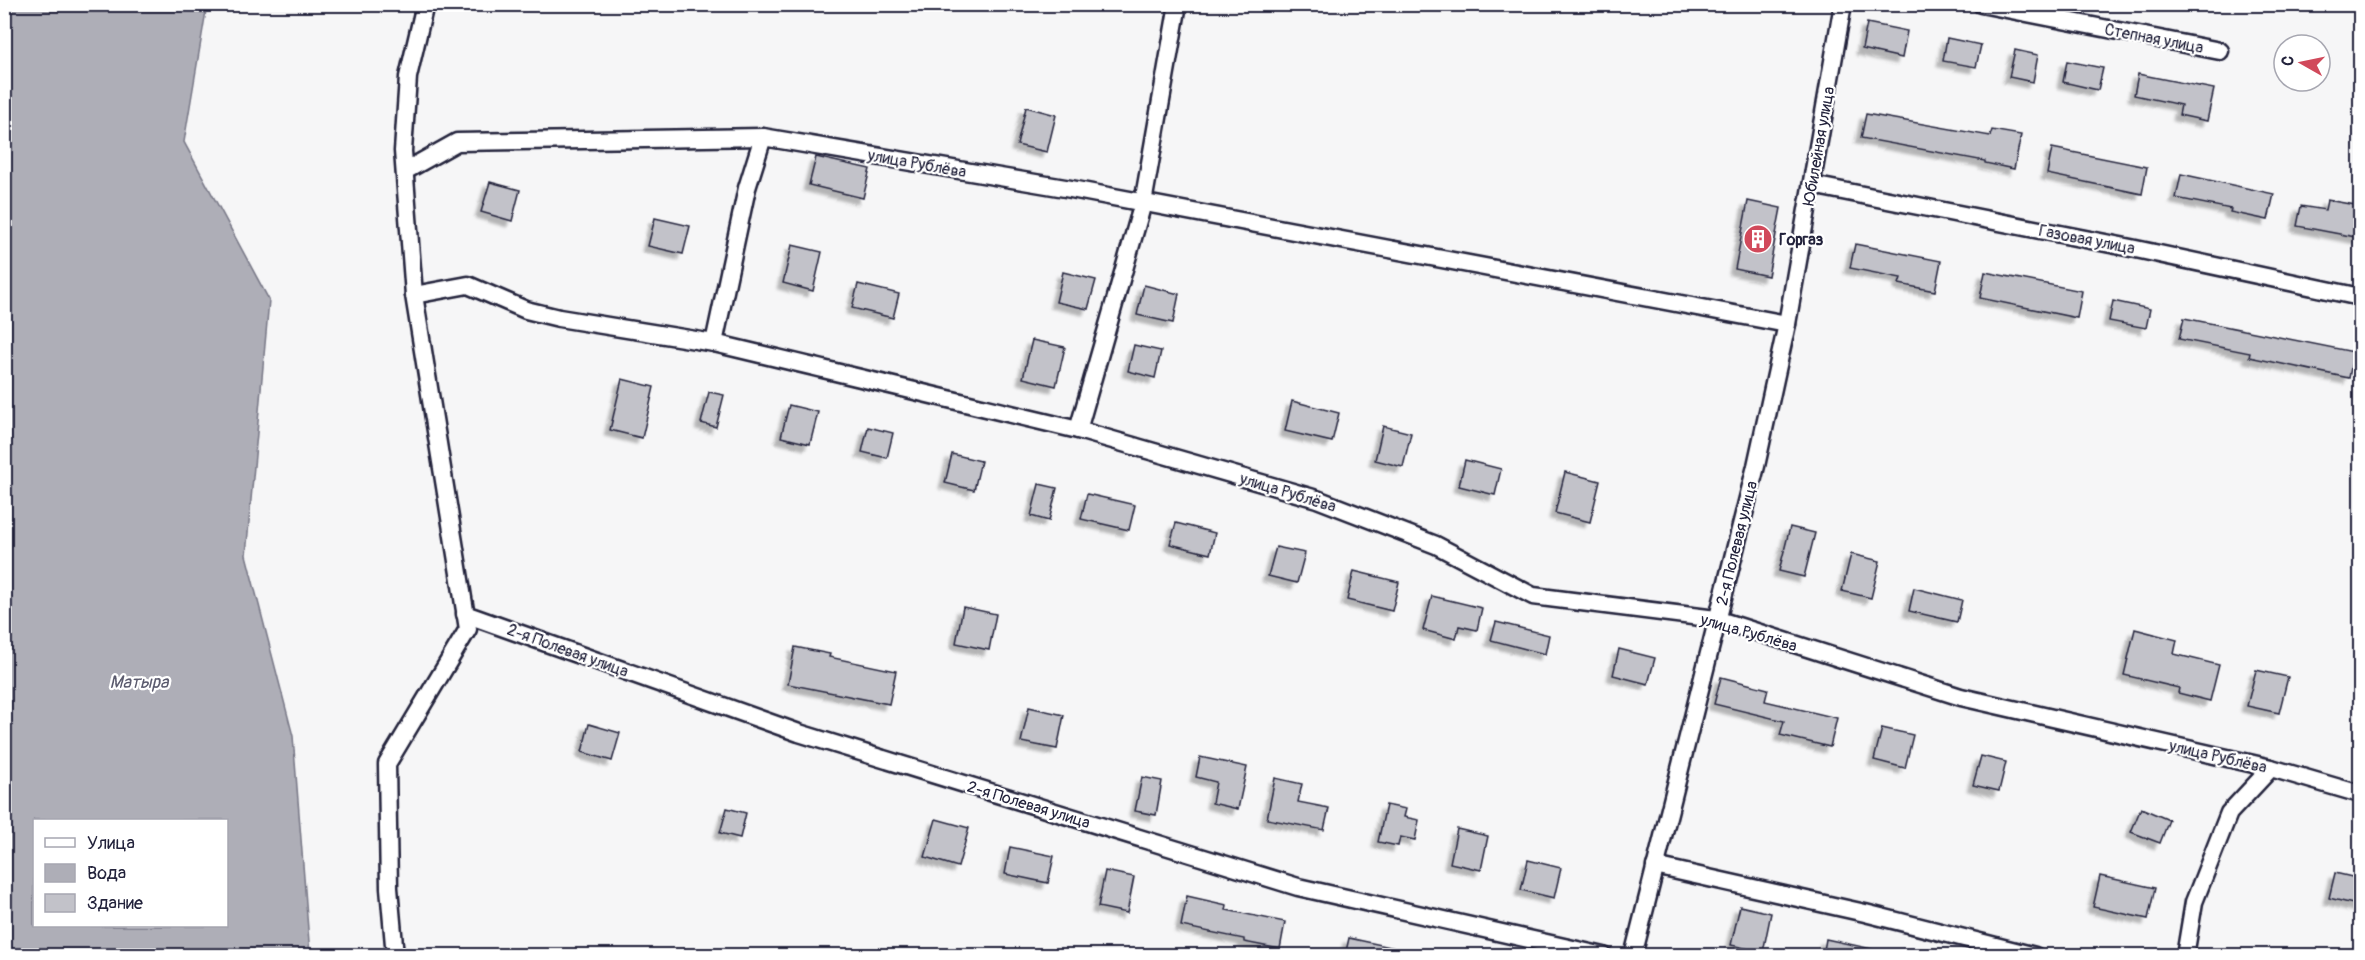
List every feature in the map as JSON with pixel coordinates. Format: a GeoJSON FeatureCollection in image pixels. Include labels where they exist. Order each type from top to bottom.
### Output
{"type":"FeatureCollection","features":[{"type":"Feature","properties":{"kind":"street"},"geometry":{"type":"LineString","coordinates":[[395,956],[389,888],[387,764],[468,629],[414,295],[405,171],[408,77],[425,4]]}},
{"type":"Feature","properties":{"kind":"street"},"geometry":{"type":"LineString","coordinates":[[1078,430],[1143,203],[1178,4]]}},
{"type":"Feature","properties":{"kind":"street","name":"Юбилейная улица"},"geometry":{"type":"LineString","coordinates":[[1787,324],[1843,4]]}},
{"type":"Feature","properties":{"kind":"street","name":"Степная улица"},"geometry":{"type":"LineString","coordinates":[[1981,4],[2220,51]]}},
{"type":"Feature","properties":{"kind":"street"},"geometry":{"type":"LineString","coordinates":[[714,343],[747,188],[762,137]]}},
{"type":"Feature","properties":{"kind":"street","name":"улица Рублёва"},"geometry":{"type":"LineString","coordinates":[[405,171],[457,142],[762,137],[1143,203],[1787,324]]}},
{"type":"Feature","properties":{"kind":"street","name":"Газовая улица"},"geometry":{"type":"LineString","coordinates":[[1812,185],[2131,248],[2361,297]]}},
{"type":"Feature","properties":{"kind":"street","name":"улица Рублёва"},"geometry":{"type":"LineString","coordinates":[[414,295],[468,285],[526,310],[559,318],[714,343],[1078,430],[1317,499],[1436,545],[1533,596],[1716,619],[1961,697],[2271,768],[2361,794]]}},
{"type":"Feature","properties":{"kind":"street","name":"2-я Полевая улица"},"geometry":{"type":"LineString","coordinates":[[1633,956],[1756,466],[1787,324]]}},
{"type":"Feature","properties":{"kind":"street","name":"2-я Полевая улица"},"geometry":{"type":"LineString","coordinates":[[465,614],[799,733],[1298,887],[1604,956]]}},
{"type":"Feature","properties":{"kind":"street"},"geometry":{"type":"LineString","coordinates":[[2185,956],[2194,902],[2229,813],[2271,768]]}},
{"type":"Feature","properties":{"kind":"street"},"geometry":{"type":"LineString","coordinates":[[1655,866],[1865,913],[2035,956]]}},
{"type":"Feature","properties":{"kind":"water","name":"Матыра"},"geometry":{"type":"Polygon","coordinates":[[[5,4],[207,5],[184,142],[269,300],[246,555],[293,736],[310,955],[5,955],[5,4]]]}},
{"type":"Feature","properties":{"kind":"building"},"geometry":{"type":"Polygon","coordinates":[[[1867,23],[1907,31],[1902,58],[1862,49],[1867,23]]]}},
{"type":"Feature","properties":{"kind":"building"},"geometry":{"type":"Polygon","coordinates":[[[1947,38],[1981,45],[1976,67],[1943,61],[1947,38]]]}},
{"type":"Feature","properties":{"kind":"building"},"geometry":{"type":"Polygon","coordinates":[[[2015,50],[2038,55],[2033,82],[2009,77],[2015,50]]]}},
{"type":"Feature","properties":{"kind":"building"},"geometry":{"type":"Polygon","coordinates":[[[2067,61],[2103,68],[2098,90],[2063,82],[2067,61]]]}},
{"type":"Feature","properties":{"kind":"building"},"geometry":{"type":"Polygon","coordinates":[[[2138,74],[2214,89],[2207,121],[2179,115],[2181,105],[2134,95],[2138,74]]]}},
{"type":"Feature","properties":{"kind":"building"},"geometry":{"type":"Polygon","coordinates":[[[1026,107],[1056,115],[1047,152],[1017,145],[1026,107]]]}},
{"type":"Feature","properties":{"kind":"building"},"geometry":{"type":"Polygon","coordinates":[[[1866,114],[1990,136],[1992,130],[2021,135],[2014,169],[1985,163],[1985,161],[1861,138],[1866,114]]]}},
{"type":"Feature","properties":{"kind":"building"},"geometry":{"type":"Polygon","coordinates":[[[2052,148],[2147,167],[2142,194],[2047,174],[2052,148]]]}},
{"type":"Feature","properties":{"kind":"building"},"geometry":{"type":"Polygon","coordinates":[[[816,157],[870,169],[863,198],[809,185],[816,157]]]}},
{"type":"Feature","properties":{"kind":"building"},"geometry":{"type":"Polygon","coordinates":[[[2181,174],[2274,194],[2268,220],[2230,212],[2231,209],[2176,198],[2181,174]]]}},
{"type":"Feature","properties":{"kind":"building"},"geometry":{"type":"Polygon","coordinates":[[[490,182],[520,190],[512,221],[481,212],[490,182]]]}},
{"type":"Feature","properties":{"kind":"building"},"geometry":{"type":"Polygon","coordinates":[[[2327,200],[2361,206],[2361,238],[2297,226],[2301,206],[2325,210],[2327,200]]]}},
{"type":"Feature","properties":{"kind":"building","name":"Горгаз"},"geometry":{"type":"Polygon","coordinates":[[[1748,201],[1781,208],[1768,276],[1735,269],[1748,201]]]}},
{"type":"Feature","properties":{"kind":"building"},"geometry":{"type":"Polygon","coordinates":[[[655,218],[690,226],[683,254],[648,246],[655,218]]]}},
{"type":"Feature","properties":{"kind":"building"},"geometry":{"type":"Polygon","coordinates":[[[1855,244],[1941,261],[1935,291],[1899,284],[1901,278],[1850,268],[1855,244]]]}},
{"type":"Feature","properties":{"kind":"building"},"geometry":{"type":"Polygon","coordinates":[[[792,245],[822,252],[813,291],[783,283],[792,245]]]}},
{"type":"Feature","properties":{"kind":"building"},"geometry":{"type":"Polygon","coordinates":[[[1063,272],[1096,280],[1088,309],[1056,302],[1063,272]]]}},
{"type":"Feature","properties":{"kind":"building"},"geometry":{"type":"Polygon","coordinates":[[[1985,272],[2082,291],[2077,318],[1980,298],[1985,272]]]}},
{"type":"Feature","properties":{"kind":"building"},"geometry":{"type":"Polygon","coordinates":[[[858,284],[899,294],[893,318],[852,308],[858,284]]]}},
{"type":"Feature","properties":{"kind":"building"},"geometry":{"type":"Polygon","coordinates":[[[1144,285],[1179,294],[1173,323],[1137,315],[1144,285]]]}},
{"type":"Feature","properties":{"kind":"building"},"geometry":{"type":"Polygon","coordinates":[[[2113,301],[2150,309],[2146,328],[2109,321],[2113,301]]]}},
{"type":"Feature","properties":{"kind":"building"},"geometry":{"type":"Polygon","coordinates":[[[2184,318],[2354,352],[2349,378],[2249,357],[2250,353],[2179,339],[2184,318]]]}},
{"type":"Feature","properties":{"kind":"building"},"geometry":{"type":"Polygon","coordinates":[[[1032,340],[1065,347],[1056,386],[1023,378],[1032,340]]]}},
{"type":"Feature","properties":{"kind":"building"},"geometry":{"type":"Polygon","coordinates":[[[1134,345],[1161,351],[1155,378],[1128,371],[1134,345]]]}},
{"type":"Feature","properties":{"kind":"building"},"geometry":{"type":"Polygon","coordinates":[[[622,379],[654,387],[642,438],[610,430],[622,379]]]}},
{"type":"Feature","properties":{"kind":"building"},"geometry":{"type":"Polygon","coordinates":[[[709,392],[724,395],[716,427],[701,423],[709,392]]]}},
{"type":"Feature","properties":{"kind":"building"},"geometry":{"type":"Polygon","coordinates":[[[1292,401],[1339,413],[1332,442],[1285,431],[1292,401]]]}},
{"type":"Feature","properties":{"kind":"building"},"geometry":{"type":"Polygon","coordinates":[[[789,405],[818,412],[810,444],[781,437],[789,405]]]}},
{"type":"Feature","properties":{"kind":"building"},"geometry":{"type":"Polygon","coordinates":[[[1383,426],[1411,433],[1403,467],[1375,460],[1383,426]]]}},
{"type":"Feature","properties":{"kind":"building"},"geometry":{"type":"Polygon","coordinates":[[[868,427],[893,433],[887,458],[862,452],[868,427]]]}},
{"type":"Feature","properties":{"kind":"building"},"geometry":{"type":"Polygon","coordinates":[[[952,454],[981,461],[974,490],[945,483],[952,454]]]}},
{"type":"Feature","properties":{"kind":"building"},"geometry":{"type":"Polygon","coordinates":[[[1465,460],[1501,469],[1495,495],[1459,486],[1465,460]]]}},
{"type":"Feature","properties":{"kind":"building"},"geometry":{"type":"Polygon","coordinates":[[[1565,472],[1600,481],[1590,522],[1555,513],[1565,472]]]}},
{"type":"Feature","properties":{"kind":"building"},"geometry":{"type":"Polygon","coordinates":[[[1039,484],[1057,488],[1049,521],[1031,516],[1039,484]]]}},
{"type":"Feature","properties":{"kind":"building"},"geometry":{"type":"Polygon","coordinates":[[[1087,494],[1135,505],[1129,530],[1081,519],[1087,494]]]}},
{"type":"Feature","properties":{"kind":"building"},"geometry":{"type":"Polygon","coordinates":[[[1176,523],[1215,533],[1210,554],[1170,544],[1176,523]]]}},
{"type":"Feature","properties":{"kind":"building"},"geometry":{"type":"Polygon","coordinates":[[[1790,527],[1815,533],[1804,577],[1779,571],[1790,527]]]}},
{"type":"Feature","properties":{"kind":"building"},"geometry":{"type":"Polygon","coordinates":[[[1276,547],[1305,553],[1297,583],[1268,576],[1276,547]]]}},
{"type":"Feature","properties":{"kind":"building"},"geometry":{"type":"Polygon","coordinates":[[[1851,554],[1880,561],[1871,598],[1842,591],[1851,554]]]}},
{"type":"Feature","properties":{"kind":"building"},"geometry":{"type":"Polygon","coordinates":[[[1354,571],[1399,582],[1392,611],[1347,600],[1354,571]]]}},
{"type":"Feature","properties":{"kind":"building"},"geometry":{"type":"Polygon","coordinates":[[[1914,588],[1962,600],[1957,622],[1909,611],[1914,588]]]}},
{"type":"Feature","properties":{"kind":"building"},"geometry":{"type":"Polygon","coordinates":[[[1432,596],[1482,608],[1477,630],[1459,626],[1456,639],[1423,630],[1432,596]]]}},
{"type":"Feature","properties":{"kind":"building"},"geometry":{"type":"Polygon","coordinates":[[[963,607],[996,614],[989,650],[956,643],[963,607]]]}},
{"type":"Feature","properties":{"kind":"building"},"geometry":{"type":"Polygon","coordinates":[[[1496,622],[1549,635],[1545,654],[1491,640],[1496,622]]]}},
{"type":"Feature","properties":{"kind":"building"},"geometry":{"type":"Polygon","coordinates":[[[2135,629],[2177,640],[2174,654],[2219,665],[2210,701],[2178,693],[2179,688],[2124,675],[2135,629]]]}},
{"type":"Feature","properties":{"kind":"building"},"geometry":{"type":"Polygon","coordinates":[[[795,647],[830,654],[829,657],[896,671],[889,704],[788,684],[795,647]]]}},
{"type":"Feature","properties":{"kind":"building"},"geometry":{"type":"Polygon","coordinates":[[[1619,649],[1655,658],[1648,684],[1613,675],[1619,649]]]}},
{"type":"Feature","properties":{"kind":"building"},"geometry":{"type":"Polygon","coordinates":[[[2256,670],[2288,677],[2279,713],[2247,706],[2256,670]]]}},
{"type":"Feature","properties":{"kind":"building"},"geometry":{"type":"Polygon","coordinates":[[[1721,677],[1768,689],[1765,701],[1837,718],[1830,747],[1780,735],[1784,721],[1714,704],[1721,677]]]}},
{"type":"Feature","properties":{"kind":"building"},"geometry":{"type":"Polygon","coordinates":[[[1029,707],[1064,715],[1057,749],[1021,742],[1029,707]]]}},
{"type":"Feature","properties":{"kind":"building"},"geometry":{"type":"Polygon","coordinates":[[[589,724],[620,733],[612,761],[582,752],[589,724]]]}},
{"type":"Feature","properties":{"kind":"building"},"geometry":{"type":"Polygon","coordinates":[[[1882,728],[1913,735],[1905,768],[1874,760],[1882,728]]]}},
{"type":"Feature","properties":{"kind":"building"},"geometry":{"type":"Polygon","coordinates":[[[1981,756],[2006,762],[1999,791],[1973,785],[1981,756]]]}},
{"type":"Feature","properties":{"kind":"building"},"geometry":{"type":"Polygon","coordinates":[[[1200,757],[1247,767],[1238,809],[1212,803],[1216,782],[1196,777],[1200,757]]]}},
{"type":"Feature","properties":{"kind":"building"},"geometry":{"type":"Polygon","coordinates":[[[1142,777],[1162,781],[1156,815],[1135,811],[1142,777]]]}},
{"type":"Feature","properties":{"kind":"building"},"geometry":{"type":"Polygon","coordinates":[[[1275,778],[1302,784],[1298,802],[1329,808],[1324,830],[1267,819],[1275,778]]]}},
{"type":"Feature","properties":{"kind":"building"},"geometry":{"type":"Polygon","coordinates":[[[1386,805],[1406,809],[1404,817],[1419,820],[1415,840],[1400,837],[1398,846],[1378,842],[1386,805]]]}},
{"type":"Feature","properties":{"kind":"building"},"geometry":{"type":"Polygon","coordinates":[[[727,808],[746,813],[740,838],[720,833],[727,808]]]}},
{"type":"Feature","properties":{"kind":"building"},"geometry":{"type":"Polygon","coordinates":[[[2141,808],[2169,820],[2160,843],[2131,832],[2141,808]]]}},
{"type":"Feature","properties":{"kind":"building"},"geometry":{"type":"Polygon","coordinates":[[[936,819],[969,828],[958,867],[925,857],[936,819]]]}},
{"type":"Feature","properties":{"kind":"building"},"geometry":{"type":"Polygon","coordinates":[[[1457,829],[1488,836],[1481,870],[1450,863],[1457,829]]]}},
{"type":"Feature","properties":{"kind":"building"},"geometry":{"type":"Polygon","coordinates":[[[1010,847],[1054,856],[1048,883],[1005,874],[1010,847]]]}},
{"type":"Feature","properties":{"kind":"building"},"geometry":{"type":"Polygon","coordinates":[[[1528,860],[1561,868],[1554,898],[1521,890],[1528,860]]]}},
{"type":"Feature","properties":{"kind":"building"},"geometry":{"type":"Polygon","coordinates":[[[1105,871],[1134,877],[1127,913],[1098,907],[1105,871]]]}},
{"type":"Feature","properties":{"kind":"building"},"geometry":{"type":"Polygon","coordinates":[[[2335,873],[2361,879],[2361,906],[2329,898],[2335,873]]]}},
{"type":"Feature","properties":{"kind":"building"},"geometry":{"type":"Polygon","coordinates":[[[2100,876],[2155,888],[2148,919],[2093,907],[2100,876]]]}},
{"type":"Feature","properties":{"kind":"building"},"geometry":{"type":"Polygon","coordinates":[[[1187,896],[1227,905],[1226,910],[1285,922],[1280,949],[1181,926],[1187,896]]]}},
{"type":"Feature","properties":{"kind":"building"},"geometry":{"type":"Polygon","coordinates":[[[1740,906],[1771,913],[1763,952],[1731,945],[1740,906]]]}},
{"type":"Feature","properties":{"kind":"building"},"geometry":{"type":"Polygon","coordinates":[[[1349,938],[1400,949],[1399,956],[1345,956],[1349,938]]]}},
{"type":"Feature","properties":{"kind":"building"},"geometry":{"type":"Polygon","coordinates":[[[1826,939],[1872,949],[1871,956],[1823,956],[1826,939]]]}},
{"type":"Feature","properties":{"kind":"place","name":"Горгаз"},"geometry":{"type":"Point","coordinates":[1758,239]}}]}
